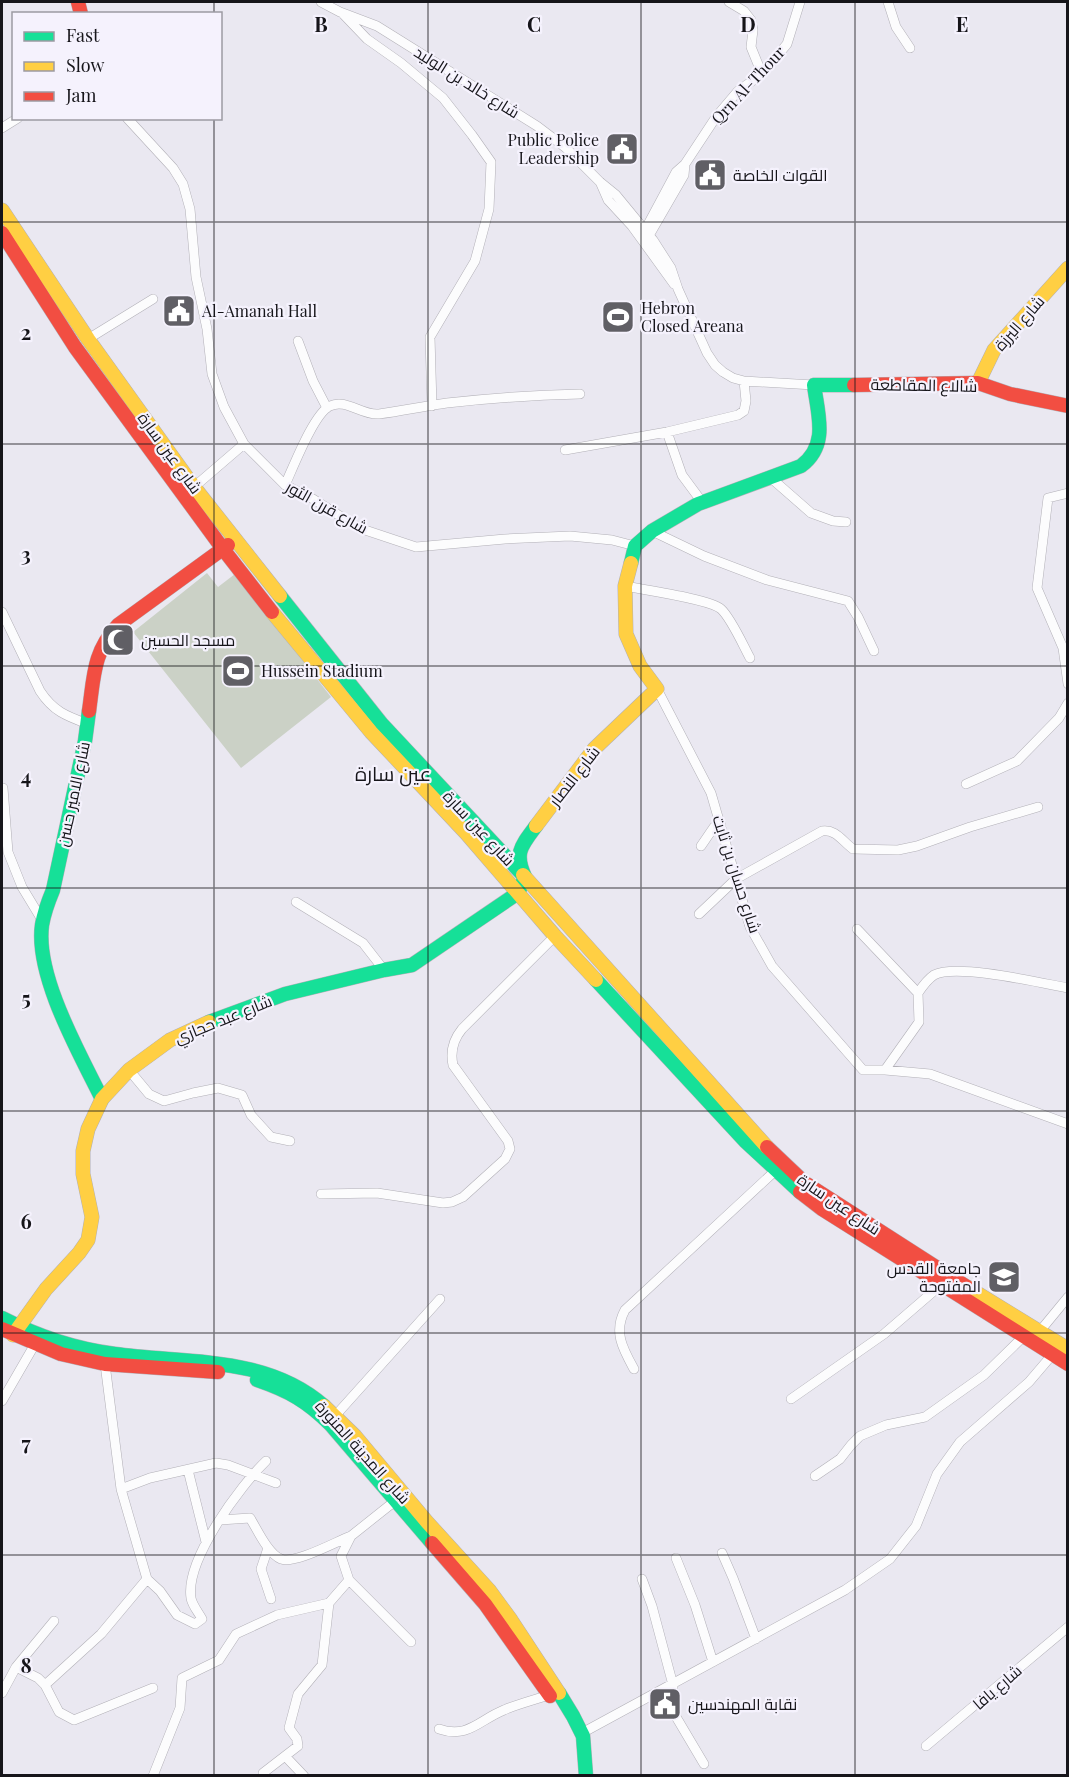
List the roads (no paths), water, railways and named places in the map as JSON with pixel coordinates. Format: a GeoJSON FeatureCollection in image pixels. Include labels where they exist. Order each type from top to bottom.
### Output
{"type":"FeatureCollection","features":[{"type":"Feature","properties":{"kind":"street","name":"شارع خالد بن الوليد"},"geometry":{"type":"LineString","coordinates":[[321,2],[377,26],[537,126],[566,148],[600,182],[608,200],[646,236],[666,275],[678,289],[707,353],[715,365],[733,378],[744,381]]}},
{"type":"Feature","properties":{"kind":"street"},"geometry":{"type":"LineString","coordinates":[[729,2],[744,11],[751,20],[753,30],[751,46],[762,74]]}},
{"type":"Feature","properties":{"kind":"street","name":"Qrn Al-Thour"},"geometry":{"type":"LineString","coordinates":[[646,236],[676,172],[685,164],[716,117],[738,91],[762,74],[787,44],[800,2]]}},
{"type":"Feature","properties":{"kind":"street"},"geometry":{"type":"LineString","coordinates":[[888,2],[896,27],[910,48]]}},
{"type":"Feature","properties":{"kind":"street"},"geometry":{"type":"LineString","coordinates":[[340,12],[367,39],[401,63],[442,98],[491,162],[489,209],[475,261],[430,337],[432,406]]}},
{"type":"Feature","properties":{"kind":"street"},"geometry":{"type":"LineString","coordinates":[[2,128],[15,120]]}},
{"type":"Feature","properties":{"kind":"street","name":"شارع قرن الثور"},"geometry":{"type":"LineString","coordinates":[[129,120],[173,169],[187,192],[196,277],[207,329],[212,374],[224,407],[244,444],[285,485],[313,499],[359,528],[416,547],[570,536],[603,538],[635,546]]}},
{"type":"Feature","properties":{"kind":"street","name":"شارع عين سارة"},"geometry":{"type":"LineString","coordinates":[[2,210],[88,339],[195,487],[381,723],[525,878],[762,1142],[805,1183],[919,1257],[1040,1331],[1059,1349]]}},
{"type":"Feature","properties":{"kind":"street","name":"شارع عين سارة"},"geometry":{"type":"LineString","coordinates":[[2,233],[75,347],[223,549],[371,732],[466,833],[555,936],[745,1141],[775,1171],[822,1209],[1024,1336],[1059,1349]]}},
{"type":"Feature","properties":{"kind":"street","name":"شارع اليرزة"},"geometry":{"type":"LineString","coordinates":[[978,383],[994,350],[1068,268]]}},
{"type":"Feature","properties":{"kind":"street"},"geometry":{"type":"LineString","coordinates":[[88,339],[153,299]]}},
{"type":"Feature","properties":{"kind":"street"},"geometry":{"type":"LineString","coordinates":[[298,340],[313,381],[327,408]]}},
{"type":"Feature","properties":{"kind":"street"},"geometry":{"type":"LineString","coordinates":[[565,450],[668,432],[738,415],[744,411],[746,401],[744,381],[814,385],[819,443],[810,460],[771,478],[702,502],[670,519],[635,546]]}},
{"type":"Feature","properties":{"kind":"street","name":"شالاع المقاطعة"},"geometry":{"type":"LineString","coordinates":[[814,385],[978,383],[1010,394],[1068,406]]}},
{"type":"Feature","properties":{"kind":"street"},"geometry":{"type":"LineString","coordinates":[[285,485],[308,436],[322,413],[334,405],[341,404],[375,415],[532,395],[580,394]]}},
{"type":"Feature","properties":{"kind":"street"},"geometry":{"type":"LineString","coordinates":[[668,432],[682,475],[702,502]]}},
{"type":"Feature","properties":{"kind":"street"},"geometry":{"type":"LineString","coordinates":[[195,487],[244,444]]}},
{"type":"Feature","properties":{"kind":"street"},"geometry":{"type":"LineString","coordinates":[[771,478],[811,513],[833,521],[846,522]]}},
{"type":"Feature","properties":{"kind":"street"},"geometry":{"type":"LineString","coordinates":[[1068,493],[1047,498],[1037,588],[1063,648],[1068,684]]}},
{"type":"Feature","properties":{"kind":"street"},"geometry":{"type":"LineString","coordinates":[[652,531],[704,556],[767,580],[846,600],[858,616],[874,651]]}},
{"type":"Feature","properties":{"kind":"street","name":"شارع الامير حسن"},"geometry":{"type":"LineString","coordinates":[[102,1099],[51,991],[43,960],[42,920],[52,890],[88,724],[96,660],[106,638],[118,625],[235,540]]}},
{"type":"Feature","properties":{"kind":"street","name":"شارع حسان بن ثابت"},"geometry":{"type":"LineString","coordinates":[[635,546],[625,586],[626,634],[640,666],[657,689],[711,793],[750,927],[772,966],[863,1070],[930,1074],[1068,1124]]}},
{"type":"Feature","properties":{"kind":"street"},"geometry":{"type":"LineString","coordinates":[[625,586],[688,598],[718,607],[725,614],[750,658]]}},
{"type":"Feature","properties":{"kind":"street"},"geometry":{"type":"LineString","coordinates":[[2,612],[47,702],[55,710],[88,724]]}},
{"type":"Feature","properties":{"kind":"street","name":"شارع النصار"},"geometry":{"type":"LineString","coordinates":[[525,878],[518,861],[520,846],[594,749],[657,689]]}},
{"type":"Feature","properties":{"kind":"street"},"geometry":{"type":"LineString","coordinates":[[966,784],[1017,760],[1059,718],[1068,703]]}},
{"type":"Feature","properties":{"kind":"street"},"geometry":{"type":"LineString","coordinates":[[3,788],[9,852],[22,887],[42,920]]}},
{"type":"Feature","properties":{"kind":"street"},"geometry":{"type":"LineString","coordinates":[[699,914],[736,879],[822,831],[836,834],[853,849],[898,850],[1038,807]]}},
{"type":"Feature","properties":{"kind":"street"},"geometry":{"type":"LineString","coordinates":[[701,846],[714,827],[721,824]]}},
{"type":"Feature","properties":{"kind":"street"},"geometry":{"type":"LineString","coordinates":[[518,893],[525,878]]}},
{"type":"Feature","properties":{"kind":"street","name":"شارع عبد حجازي"},"geometry":{"type":"LineString","coordinates":[[11,1330],[88,1240],[92,1217],[83,1174],[83,1151],[88,1129],[102,1099],[129,1070],[170,1040],[215,1019],[285,994],[412,965],[518,893]]}},
{"type":"Feature","properties":{"kind":"street"},"geometry":{"type":"LineString","coordinates":[[296,902],[363,944],[384,970]]}},
{"type":"Feature","properties":{"kind":"street"},"geometry":{"type":"LineString","coordinates":[[857,929],[918,993],[920,1022],[885,1070]]}},
{"type":"Feature","properties":{"kind":"street"},"geometry":{"type":"LineString","coordinates":[[321,1194],[377,1193],[443,1203],[452,1202],[465,1196],[507,1157],[510,1149],[508,1141],[453,1065],[451,1051],[462,1029],[555,936]]}},
{"type":"Feature","properties":{"kind":"street"},"geometry":{"type":"LineString","coordinates":[[918,993],[934,975],[952,971],[1004,975],[1068,988]]}},
{"type":"Feature","properties":{"kind":"street"},"geometry":{"type":"LineString","coordinates":[[129,1070],[149,1094],[164,1101],[218,1088],[242,1095],[251,1115],[270,1137],[290,1141]]}},
{"type":"Feature","properties":{"kind":"street"},"geometry":{"type":"LineString","coordinates":[[634,1369],[622,1348],[619,1335],[620,1322],[625,1310],[775,1171]]}},
{"type":"Feature","properties":{"kind":"street"},"geometry":{"type":"LineString","coordinates":[[791,1399],[884,1334],[942,1284]]}},
{"type":"Feature","properties":{"kind":"street"},"geometry":{"type":"LineString","coordinates":[[1040,1331],[1068,1297]]}},
{"type":"Feature","properties":{"kind":"street"},"geometry":{"type":"LineString","coordinates":[[335,1416],[440,1299]]}},
{"type":"Feature","properties":{"kind":"street","name":"شارع المدينة المنورة"},"geometry":{"type":"LineString","coordinates":[[2,1318],[11,1330],[36,1340],[61,1354],[105,1364],[237,1375],[280,1388],[314,1408],[485,1604],[561,1710],[575,1737],[579,1776]]}},
{"type":"Feature","properties":{"kind":"street"},"geometry":{"type":"LineString","coordinates":[[815,1476],[840,1459],[860,1436],[886,1425],[925,1417],[934,1411],[984,1376],[1024,1336]]}},
{"type":"Feature","properties":{"kind":"street"},"geometry":{"type":"LineString","coordinates":[[2,1401],[36,1340]]}},
{"type":"Feature","properties":{"kind":"street","name":"شارع المدينة المنورة"},"geometry":{"type":"LineString","coordinates":[[36,1340],[114,1354],[199,1360],[249,1368],[279,1377],[319,1400],[490,1592],[521,1634],[582,1733],[586,1776]]}},
{"type":"Feature","properties":{"kind":"street"},"geometry":{"type":"LineString","coordinates":[[582,1733],[845,1590],[890,1559],[916,1526],[937,1474],[960,1442],[1029,1382],[1059,1349],[1068,1364]]}},
{"type":"Feature","properties":{"kind":"street"},"geometry":{"type":"LineString","coordinates":[[105,1364],[121,1489],[147,1579],[160,1591],[177,1615],[195,1624],[202,1619],[191,1600],[191,1578],[206,1542],[220,1520],[252,1475],[266,1461]]}},
{"type":"Feature","properties":{"kind":"street"},"geometry":{"type":"LineString","coordinates":[[121,1489],[150,1478],[222,1463],[276,1484]]}},
{"type":"Feature","properties":{"kind":"street"},"geometry":{"type":"LineString","coordinates":[[188,1470],[206,1542]]}},
{"type":"Feature","properties":{"kind":"street"},"geometry":{"type":"LineString","coordinates":[[220,1520],[250,1518],[268,1548],[280,1558],[294,1560],[351,1536],[395,1501]]}},
{"type":"Feature","properties":{"kind":"street"},"geometry":{"type":"LineString","coordinates":[[351,1536],[341,1556],[349,1580],[411,1642]]}},
{"type":"Feature","properties":{"kind":"street"},"geometry":{"type":"LineString","coordinates":[[268,1548],[261,1569],[271,1599]]}},
{"type":"Feature","properties":{"kind":"street"},"geometry":{"type":"LineString","coordinates":[[722,1553],[734,1578],[756,1639]]}},
{"type":"Feature","properties":{"kind":"street"},"geometry":{"type":"LineString","coordinates":[[676,1558],[713,1662]]}},
{"type":"Feature","properties":{"kind":"street"},"geometry":{"type":"LineString","coordinates":[[45,1685],[101,1634],[147,1579]]}},
{"type":"Feature","properties":{"kind":"street"},"geometry":{"type":"LineString","coordinates":[[642,1579],[652,1606],[673,1685],[672,1710],[704,1764]]}},
{"type":"Feature","properties":{"kind":"street"},"geometry":{"type":"LineString","coordinates":[[153,1776],[180,1708],[182,1678],[219,1660],[236,1634],[277,1615],[328,1603],[349,1580]]}},
{"type":"Feature","properties":{"kind":"street"},"geometry":{"type":"LineString","coordinates":[[263,1773],[298,1746],[297,1739],[289,1728],[298,1694],[322,1665],[328,1603]]}},
{"type":"Feature","properties":{"kind":"street"},"geometry":{"type":"LineString","coordinates":[[2,1693],[16,1667],[54,1621]]}},
{"type":"Feature","properties":{"kind":"street","name":"شارع يافا"},"geometry":{"type":"LineString","coordinates":[[926,1746],[1068,1627]]}},
{"type":"Feature","properties":{"kind":"street"},"geometry":{"type":"LineString","coordinates":[[16,1667],[38,1678],[45,1685],[59,1712],[74,1720],[153,1688]]}},
{"type":"Feature","properties":{"kind":"street"},"geometry":{"type":"LineString","coordinates":[[439,1728],[448,1732],[466,1731],[503,1710],[549,1695]]}},
{"type":"Feature","properties":{"kind":"street"},"geometry":{"type":"LineString","coordinates":[[285,1756],[304,1776]]}},
{"type":"Feature","properties":{"kind":"place","name":"Public Police Leadership"},"geometry":{"type":"Point","coordinates":[622,149]}},
{"type":"Feature","properties":{"kind":"place","name":"القوات الخاصة"},"geometry":{"type":"Point","coordinates":[710,175]}},
{"type":"Feature","properties":{"kind":"place","name":"Al-Amanah Hall"},"geometry":{"type":"Point","coordinates":[179,311]}},
{"type":"Feature","properties":{"kind":"place","name":"Hebron Closed Areana"},"geometry":{"type":"Point","coordinates":[618,317]}},
{"type":"Feature","properties":{"kind":"place","name":"مسجد الحسين"},"geometry":{"type":"Point","coordinates":[118,640]}},
{"type":"Feature","properties":{"kind":"place","name":"Hussein Stadium"},"geometry":{"type":"Point","coordinates":[238,671]}},
{"type":"Feature","properties":{"kind":"place","name":"جامعة القدس المفتوحة"},"geometry":{"type":"Point","coordinates":[1004,1277]}},
{"type":"Feature","properties":{"kind":"place","name":"نقابة المهندسين"},"geometry":{"type":"Point","coordinates":[665,1704]}},
{"type":"Feature","properties":{"kind":"district","name":"عين سارة"},"geometry":{"type":"Point","coordinates":[393,774]}}]}
